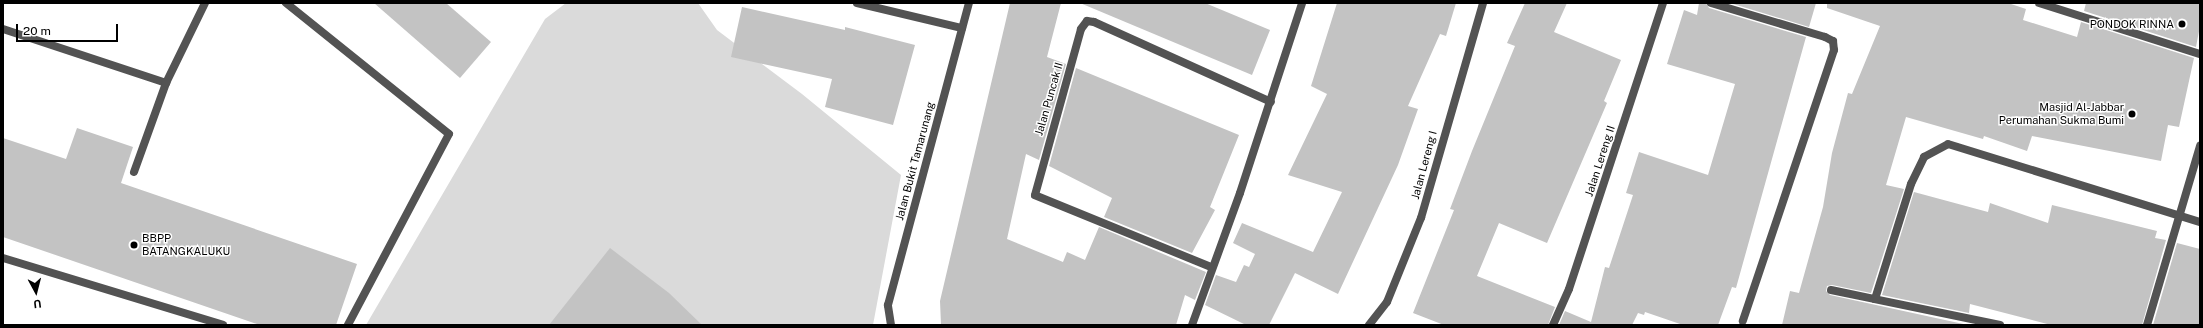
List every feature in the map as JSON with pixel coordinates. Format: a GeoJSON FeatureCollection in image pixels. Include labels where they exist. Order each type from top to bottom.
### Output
{"type":"FeatureCollection","features":[{"type":"Feature","properties":{"kind":"street"},"geometry":{"type":"LineString","coordinates":[[134,172],[166,83],[205,3]]}},
{"type":"Feature","properties":{"kind":"street"},"geometry":{"type":"LineString","coordinates":[[286,3],[449,134],[348,325]]}},
{"type":"Feature","properties":{"kind":"street"},"geometry":{"type":"LineString","coordinates":[[857,3],[962,28]]}},
{"type":"Feature","properties":{"kind":"street","name":"Jalan Bukit Tamarunang"},"geometry":{"type":"LineString","coordinates":[[890,325],[888,305],[969,3]]}},
{"type":"Feature","properties":{"kind":"street"},"geometry":{"type":"LineString","coordinates":[[1192,325],[1271,102],[1302,3]]}},
{"type":"Feature","properties":{"kind":"street","name":"Jalan Lereng I"},"geometry":{"type":"LineString","coordinates":[[1369,325],[1388,302],[1419,225],[1483,3]]}},
{"type":"Feature","properties":{"kind":"street","name":"Jalan Lereng II"},"geometry":{"type":"LineString","coordinates":[[1553,325],[1569,289],[1663,3]]}},
{"type":"Feature","properties":{"kind":"street"},"geometry":{"type":"LineString","coordinates":[[1711,3],[1825,36],[1833,41],[1834,50],[1743,321]]}},
{"type":"Feature","properties":{"kind":"street"},"geometry":{"type":"LineString","coordinates":[[2039,3],[2200,54]]}},
{"type":"Feature","properties":{"kind":"street","name":"Jalan Puncak II"},"geometry":{"type":"LineString","coordinates":[[1212,267],[1035,195],[1081,28],[1087,21],[1094,22],[1271,102]]}},
{"type":"Feature","properties":{"kind":"street"},"geometry":{"type":"LineString","coordinates":[[3,29],[166,83]]}},
{"type":"Feature","properties":{"kind":"street"},"geometry":{"type":"LineString","coordinates":[[1875,299],[1911,184],[1924,157],[1948,144],[2200,222]]}},
{"type":"Feature","properties":{"kind":"street"},"geometry":{"type":"LineString","coordinates":[[2148,325],[2181,217],[2200,146]]}},
{"type":"Feature","properties":{"kind":"street"},"geometry":{"type":"LineString","coordinates":[[3,258],[223,325]]}},
{"type":"Feature","properties":{"kind":"street"},"geometry":{"type":"LineString","coordinates":[[1831,290],[2000,325]]}},
{"type":"Feature","properties":{"kind":"shaded area"},"geometry":{"type":"Polygon","coordinates":[[[566,3],[698,3],[717,30],[802,94],[901,175],[873,325],[366,325],[545,19],[566,3]]]}},
{"type":"Feature","properties":{"kind":"building"},"geometry":{"type":"Polygon","coordinates":[[[374,3],[446,3],[491,42],[460,78],[374,3]]]}},
{"type":"Feature","properties":{"kind":"building"},"geometry":{"type":"Polygon","coordinates":[[[1010,3],[1061,3],[1047,57],[1066,64],[1039,160],[1026,154],[1007,239],[1063,262],[1067,252],[1085,260],[1099,227],[1206,272],[1195,300],[1185,295],[1176,325],[941,325],[940,301],[1010,3]]]}},
{"type":"Feature","properties":{"kind":"building"},"geometry":{"type":"Polygon","coordinates":[[[1080,3],[1205,3],[1270,30],[1252,75],[1080,3]]]}},
{"type":"Feature","properties":{"kind":"building"},"geometry":{"type":"Polygon","coordinates":[[[1337,3],[1456,3],[1446,36],[1440,34],[1408,106],[1418,109],[1398,165],[1338,294],[1295,273],[1269,325],[1246,325],[1205,305],[1216,275],[1236,282],[1244,265],[1249,267],[1255,254],[1233,243],[1242,223],[1313,252],[1342,192],[1288,175],[1327,94],[1311,86],[1337,3]]]}},
{"type":"Feature","properties":{"kind":"building"},"geometry":{"type":"Polygon","coordinates":[[[1525,3],[1567,3],[1554,32],[1621,60],[1604,101],[1607,103],[1547,243],[1499,223],[1477,276],[1555,307],[1548,325],[1444,325],[1413,313],[1454,210],[1450,209],[1472,151],[1515,46],[1507,43],[1525,3]]]}},
{"type":"Feature","properties":{"kind":"building"},"geometry":{"type":"Polygon","coordinates":[[[1699,3],[1706,3],[1709,8],[1806,37],[1736,288],[1732,287],[1718,325],[1683,325],[1645,312],[1644,315],[1638,313],[1632,325],[1559,325],[1565,311],[1591,322],[1605,267],[1609,268],[1633,195],[1626,193],[1639,152],[1708,175],[1735,84],[1667,64],[1684,10],[1697,15],[1699,3]]]}},
{"type":"Feature","properties":{"kind":"building"},"geometry":{"type":"Polygon","coordinates":[[[1730,3],[1816,3],[1809,27],[1730,3]]]}},
{"type":"Feature","properties":{"kind":"building"},"geometry":{"type":"Polygon","coordinates":[[[1827,3],[2008,3],[2026,9],[2023,20],[2077,37],[2081,22],[2194,58],[2179,127],[2168,125],[2161,161],[2032,136],[2027,151],[1984,136],[1983,139],[1906,117],[1886,185],[1904,189],[1871,293],[1832,285],[1827,286],[1826,291],[1830,295],[1968,325],[1782,325],[1790,291],[1799,293],[1823,207],[1832,153],[1848,93],[1852,94],[1880,26],[1827,8],[1827,3]]]}},
{"type":"Feature","properties":{"kind":"building"},"geometry":{"type":"Polygon","coordinates":[[[2086,3],[2200,3],[2200,26],[2196,47],[2084,11],[2086,3]]]}},
{"type":"Feature","properties":{"kind":"building"},"geometry":{"type":"Polygon","coordinates":[[[742,7],[845,30],[845,27],[915,45],[893,125],[825,107],[832,79],[731,57],[742,7]]]}},
{"type":"Feature","properties":{"kind":"building"},"geometry":{"type":"Polygon","coordinates":[[[1076,68],[1239,135],[1210,207],[1215,210],[1192,253],[1104,217],[1112,198],[1049,166],[1076,68]]]}},
{"type":"Feature","properties":{"kind":"building"},"geometry":{"type":"Polygon","coordinates":[[[77,128],[133,147],[121,183],[357,264],[336,325],[260,325],[3,237],[3,138],[66,159],[77,128]]]}},
{"type":"Feature","properties":{"kind":"building"},"geometry":{"type":"Polygon","coordinates":[[[1914,192],[1988,212],[1990,203],[2048,223],[2052,205],[2157,231],[2155,238],[2166,240],[2142,325],[2051,325],[1970,304],[1969,313],[1882,295],[1914,192]]]}},
{"type":"Feature","properties":{"kind":"building"},"geometry":{"type":"Polygon","coordinates":[[[2177,243],[2200,249],[2200,325],[2153,325],[2177,243]]]}},
{"type":"Feature","properties":{"kind":"building"},"geometry":{"type":"Polygon","coordinates":[[[610,248],[669,293],[702,325],[549,325],[610,248]]]}},
{"type":"Feature","properties":{"kind":"place","name":"PONDOK RINNA"},"geometry":{"type":"Point","coordinates":[2182,24]}},
{"type":"Feature","properties":{"kind":"place","name":"Masjid Al-Jabbar Perumahan Sukma Bumi"},"geometry":{"type":"Point","coordinates":[2132,114]}},
{"type":"Feature","properties":{"kind":"place","name":"BBPP BATANGKALUKU"},"geometry":{"type":"Point","coordinates":[134,245]}}]}
